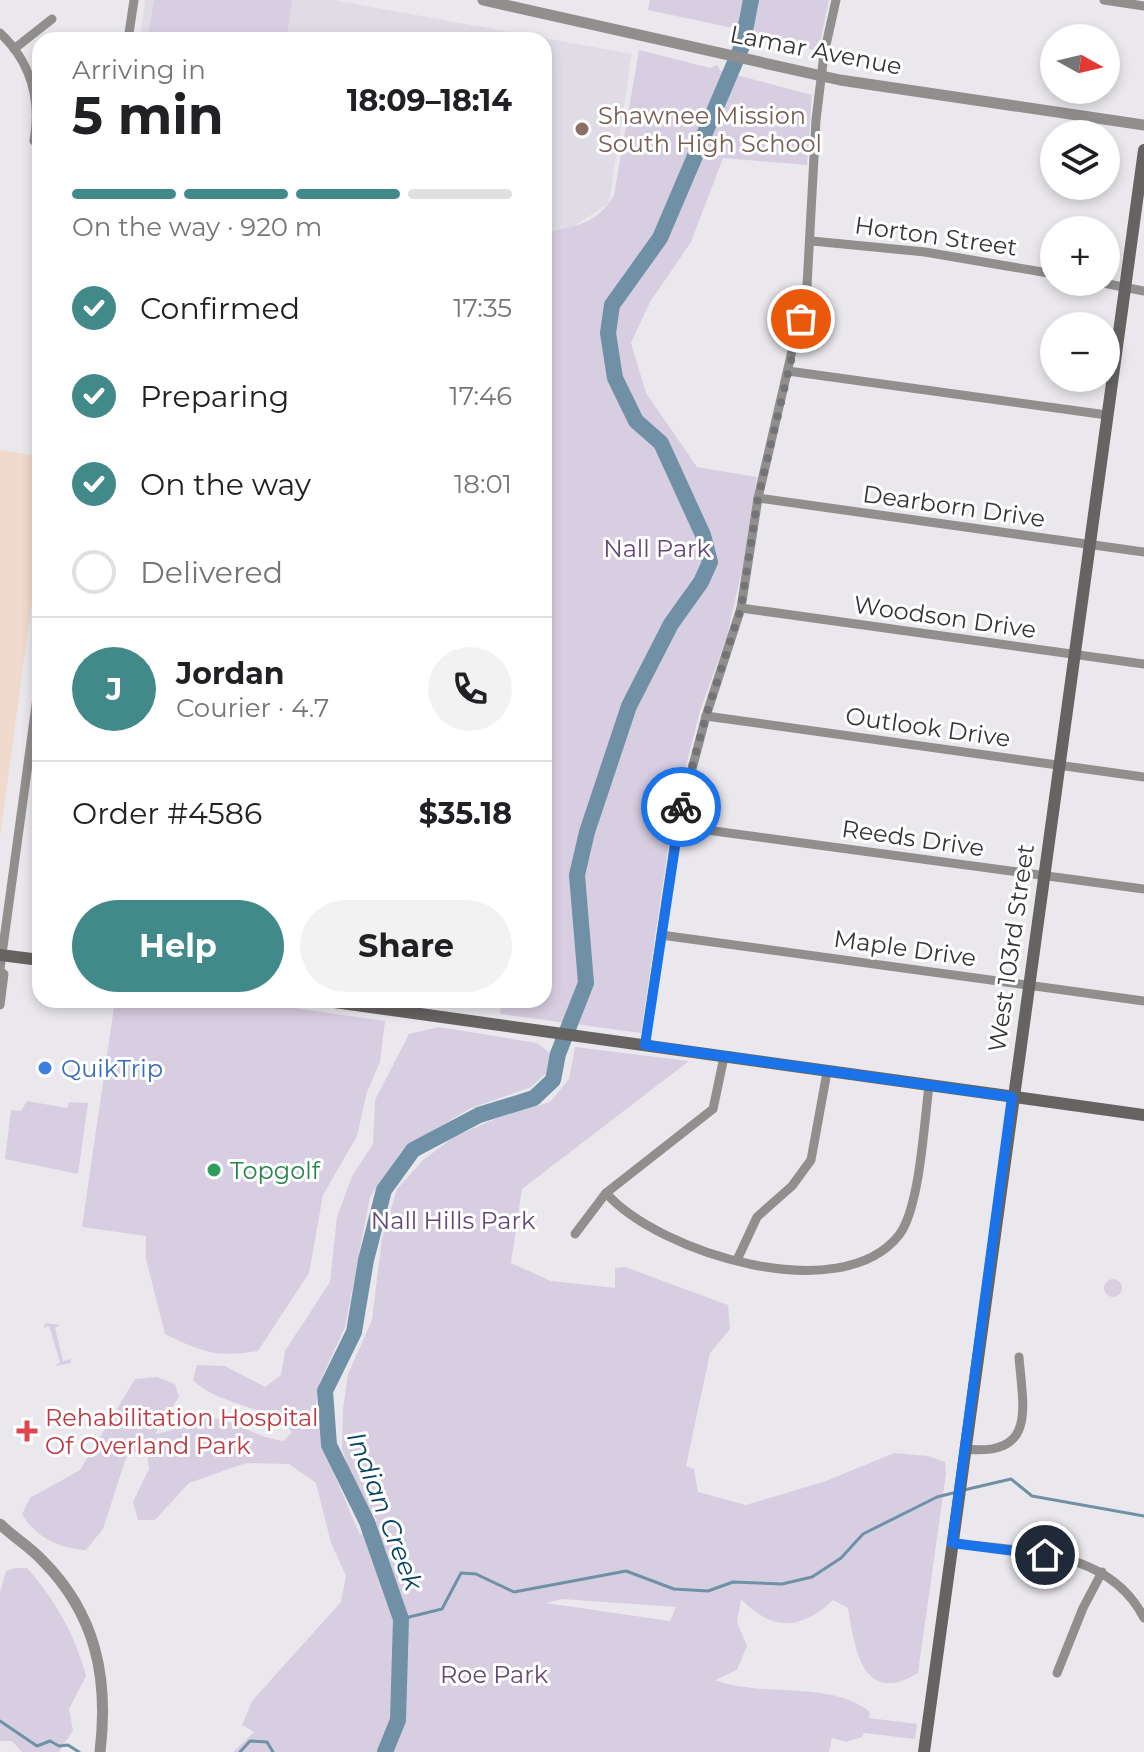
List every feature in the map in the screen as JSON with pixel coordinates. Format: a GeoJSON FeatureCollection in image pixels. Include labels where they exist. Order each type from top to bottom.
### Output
{"type":"FeatureCollection","features":[{"type":"Feature","properties":{"kind":"main road","name":"West 103rd Street"},"geometry":{"type":"LineString","coordinates":[[924,1752],[1144,150]]}},
{"type":"Feature","properties":{"kind":"main road"},"geometry":{"type":"LineString","coordinates":[[1,955],[32,959]]}},
{"type":"Feature","properties":{"kind":"main road"},"geometry":{"type":"LineString","coordinates":[[375,1008],[1144,1115]]}},
{"type":"Feature","properties":{"kind":"street"},"geometry":{"type":"LineString","coordinates":[[129,32],[134,0]]}},
{"type":"Feature","properties":{"kind":"street","name":"Lamar Avenue"},"geometry":{"type":"LineString","coordinates":[[487,0],[821,76],[1144,125]]}},
{"type":"Feature","properties":{"kind":"street"},"geometry":{"type":"LineString","coordinates":[[645,1045],[677,826],[706,716],[741,608],[758,498],[807,286],[821,76],[836,0]]}},
{"type":"Feature","properties":{"kind":"street"},"geometry":{"type":"LineString","coordinates":[[1104,0],[1144,6]]}},
{"type":"Feature","properties":{"kind":"street"},"geometry":{"type":"LineString","coordinates":[[36,32],[52,19]]}},
{"type":"Feature","properties":{"kind":"street"},"geometry":{"type":"LineString","coordinates":[[0,33],[14,49],[32,85]]}},
{"type":"Feature","properties":{"kind":"street"},"geometry":{"type":"LineString","coordinates":[[14,49],[32,35]]}},
{"type":"Feature","properties":{"kind":"street","name":"Horton Street"},"geometry":{"type":"LineString","coordinates":[[812,241],[925,252],[1040,272]]}},
{"type":"Feature","properties":{"kind":"street"},"geometry":{"type":"LineString","coordinates":[[1120,286],[1144,291]]}},
{"type":"Feature","properties":{"kind":"street"},"geometry":{"type":"LineString","coordinates":[[788,371],[1107,415]]}},
{"type":"Feature","properties":{"kind":"street","name":"Dearborn Drive"},"geometry":{"type":"LineString","coordinates":[[758,498],[1144,552]]}},
{"type":"Feature","properties":{"kind":"street","name":"Woodson Drive"},"geometry":{"type":"LineString","coordinates":[[741,608],[1144,664]]}},
{"type":"Feature","properties":{"kind":"street","name":"Outlook Drive"},"geometry":{"type":"LineString","coordinates":[[706,716],[1144,777]]}},
{"type":"Feature","properties":{"kind":"street"},"geometry":{"type":"LineString","coordinates":[[0,1005],[4,974],[0,970],[1,955],[32,733]]}},
{"type":"Feature","properties":{"kind":"street","name":"Reeds Drive"},"geometry":{"type":"LineString","coordinates":[[677,826],[1144,889]]}},
{"type":"Feature","properties":{"kind":"street","name":"Maple Drive"},"geometry":{"type":"LineString","coordinates":[[661,935],[1144,1001]]}},
{"type":"Feature","properties":{"kind":"street"},"geometry":{"type":"LineString","coordinates":[[575,1234],[606,1193],[713,1109],[724,1057]]}},
{"type":"Feature","properties":{"kind":"street"},"geometry":{"type":"LineString","coordinates":[[737,1260],[757,1217],[798,1179],[811,1160],[827,1072]]}},
{"type":"Feature","properties":{"kind":"street"},"geometry":{"type":"LineString","coordinates":[[606,1193],[629,1216],[648,1228],[737,1260],[796,1269],[849,1267],[866,1262],[886,1249],[899,1234],[910,1213],[929,1086]]}},
{"type":"Feature","properties":{"kind":"street"},"geometry":{"type":"LineString","coordinates":[[964,1455],[990,1452],[1012,1442],[1022,1427],[1019,1357]]}},
{"type":"Feature","properties":{"kind":"street"},"geometry":{"type":"LineString","coordinates":[[0,1524],[62,1580],[84,1613],[97,1649],[103,1685],[100,1752]]}},
{"type":"Feature","properties":{"kind":"street"},"geometry":{"type":"LineString","coordinates":[[952,1543],[1075,1560],[1102,1572],[1129,1593],[1144,1618]]}},
{"type":"Feature","properties":{"kind":"street"},"geometry":{"type":"LineString","coordinates":[[1057,1673],[1083,1608],[1102,1572]]}},
{"type":"Feature","properties":{"kind":"shaded area","name":"Shawnee Mission South High School"},"geometry":{"type":"Polygon","coordinates":[[[145,0],[333,0],[510,32],[141,32],[145,0]]]}},
{"type":"Feature","properties":{"kind":"shaded area","name":"Shawnee Mission South High School"},"geometry":{"type":"Polygon","coordinates":[[[552,40],[632,54],[609,203],[570,229],[552,251],[552,40]]]}},
{"type":"Feature","properties":{"kind":"shaded area"},"geometry":{"type":"Polygon","coordinates":[[[0,450],[32,455],[32,603],[0,837],[0,450]]]}},
{"type":"Feature","properties":{"kind":"green space"},"geometry":{"type":"Polygon","coordinates":[[[154,0],[292,0],[287,32],[148,32],[154,0]]]}},
{"type":"Feature","properties":{"kind":"green space"},"geometry":{"type":"Polygon","coordinates":[[[650,0],[829,0],[818,52],[788,40],[648,10],[650,0]]]}},
{"type":"Feature","properties":{"kind":"green space","name":"Nall Park"},"geometry":{"type":"Polygon","coordinates":[[[639,50],[710,68],[717,65],[721,71],[812,95],[807,165],[723,158],[691,242],[650,302],[631,343],[646,393],[697,467],[757,477],[742,570],[727,636],[700,711],[672,821],[641,1033],[500,1014],[501,1008],[552,1008],[552,230],[575,226],[593,218],[614,195],[639,50]]]}},
{"type":"Feature","properties":{"kind":"green space","name":"Topgolf"},"geometry":{"type":"Polygon","coordinates":[[[114,1008],[294,1008],[385,1021],[380,1062],[367,1092],[357,1136],[323,1195],[309,1273],[258,1351],[231,1354],[210,1352],[165,1334],[146,1259],[146,1236],[82,1227],[114,1008]]]}},
{"type":"Feature","properties":{"kind":"green space"},"geometry":{"type":"Polygon","coordinates":[[[439,1027],[537,1043],[551,1054],[546,1073],[531,1087],[469,1109],[403,1149],[370,1197],[345,1327],[319,1384],[315,1410],[332,1469],[360,1535],[377,1520],[355,1487],[342,1449],[343,1409],[348,1374],[372,1320],[382,1238],[397,1189],[423,1160],[455,1136],[500,1117],[550,1102],[569,1079],[575,1047],[689,1061],[522,1189],[511,1263],[551,1281],[615,1288],[615,1268],[625,1267],[728,1305],[730,1329],[710,1353],[686,1466],[694,1469],[698,1492],[746,1505],[826,1481],[894,1453],[928,1456],[945,1462],[946,1474],[918,1673],[899,1682],[884,1683],[873,1678],[858,1656],[848,1608],[833,1600],[809,1617],[786,1623],[764,1617],[741,1599],[737,1622],[747,1646],[737,1670],[715,1680],[753,1688],[836,1696],[870,1712],[869,1718],[917,1724],[915,1739],[864,1733],[862,1737],[846,1742],[832,1738],[829,1752],[233,1752],[254,1732],[242,1725],[252,1701],[341,1602],[346,1576],[331,1543],[316,1483],[289,1464],[246,1463],[189,1483],[155,1520],[138,1520],[133,1502],[149,1469],[146,1446],[126,1458],[103,1529],[86,1550],[49,1540],[27,1522],[22,1514],[30,1498],[80,1470],[135,1379],[157,1377],[175,1384],[179,1397],[155,1434],[202,1418],[227,1421],[264,1437],[284,1441],[292,1432],[270,1416],[204,1389],[193,1380],[197,1365],[225,1366],[265,1387],[281,1375],[285,1351],[330,1282],[337,1217],[352,1176],[373,1144],[375,1100],[409,1034],[439,1027]],[[562,1599],[546,1603],[670,1621],[676,1607],[562,1599]]]}},
{"type":"Feature","properties":{"kind":"green space"},"geometry":{"type":"Polygon","coordinates":[[[27,1101],[67,1108],[69,1102],[88,1103],[78,1174],[5,1159],[11,1110],[21,1111],[27,1101]]]}},
{"type":"Feature","properties":{"kind":"green space"},"geometry":{"type":"Polygon","coordinates":[[[1109,1279],[1117,1279],[1122,1288],[1120,1295],[1109,1297],[1104,1292],[1104,1284],[1109,1279]]]}},
{"type":"Feature","properties":{"kind":"green space"},"geometry":{"type":"Polygon","coordinates":[[[46,1323],[60,1325],[55,1328],[63,1361],[71,1359],[71,1363],[55,1366],[60,1362],[49,1326],[43,1328],[46,1323]]]}},
{"type":"Feature","properties":{"kind":"green space"},"geometry":{"type":"Polygon","coordinates":[[[27,1568],[55,1606],[70,1633],[86,1676],[69,1709],[73,1730],[59,1752],[22,1752],[12,1741],[0,1741],[0,1593],[6,1571],[27,1568]]]}},
{"type":"Feature","properties":{"kind":"waterway","name":"Indian Creek"},"geometry":{"type":"LineString","coordinates":[[385,1752],[398,1720],[401,1619],[367,1522],[329,1445],[325,1391],[354,1332],[366,1260],[384,1190],[413,1150],[479,1115],[534,1098],[553,1080],[558,1054],[586,983],[577,875],[587,832],[629,706],[671,624],[701,582],[710,562],[703,535],[661,443],[636,421],[615,378],[608,333],[612,305],[660,238],[742,46],[751,0]]}},
{"type":"Feature","properties":{"kind":"waterway"},"geometry":{"type":"LineString","coordinates":[[964,1490],[1011,1479],[1032,1496],[1144,1516]]}},
{"type":"Feature","properties":{"kind":"waterway"},"geometry":{"type":"LineString","coordinates":[[401,1619],[442,1609],[461,1573],[476,1574],[514,1592],[626,1571],[674,1589],[708,1591],[733,1582],[782,1584],[812,1577],[841,1558],[863,1534],[937,1497],[957,1492]]}},
{"type":"Feature","properties":{"kind":"waterway"},"geometry":{"type":"LineString","coordinates":[[0,1721],[37,1746],[50,1741],[59,1746],[68,1745],[79,1752]]}},
{"type":"Feature","properties":{"kind":"waterway"},"geometry":{"type":"LineString","coordinates":[[240,1752],[250,1741],[267,1742],[273,1752]]}},
{"type":"Feature","properties":{"kind":"way so far"},"geometry":{"type":"LineString","coordinates":[[681,807],[746,589],[758,498],[801,319]]}},
{"type":"Feature","properties":{"kind":"place","name":"Shawnee Mission South High School"},"geometry":{"type":"Point","coordinates":[582,129]}},
{"type":"Feature","properties":{"kind":"place","name":"QuikTrip"},"geometry":{"type":"Point","coordinates":[45,1068]}},
{"type":"Feature","properties":{"kind":"place","name":"Topgolf"},"geometry":{"type":"Point","coordinates":[214,1170]}},
{"type":"Feature","properties":{"kind":"place","name":"Rehabilitation Hospital Of Overland Park"},"geometry":{"type":"Point","coordinates":[27,1431]}},
{"type":"Feature","properties":{"kind":"route"},"geometry":{"type":"LineString","coordinates":[[681,807],[645,1045],[1012,1097],[952,1543],[1045,1555]]}},
{"type":"Feature","properties":{"kind":"park label","name":"Nall Hills Park"},"geometry":{"type":"Point","coordinates":[453,1220]}},
{"type":"Feature","properties":{"kind":"park label","name":"Roe Park"},"geometry":{"type":"Point","coordinates":[494,1674]}}]}
